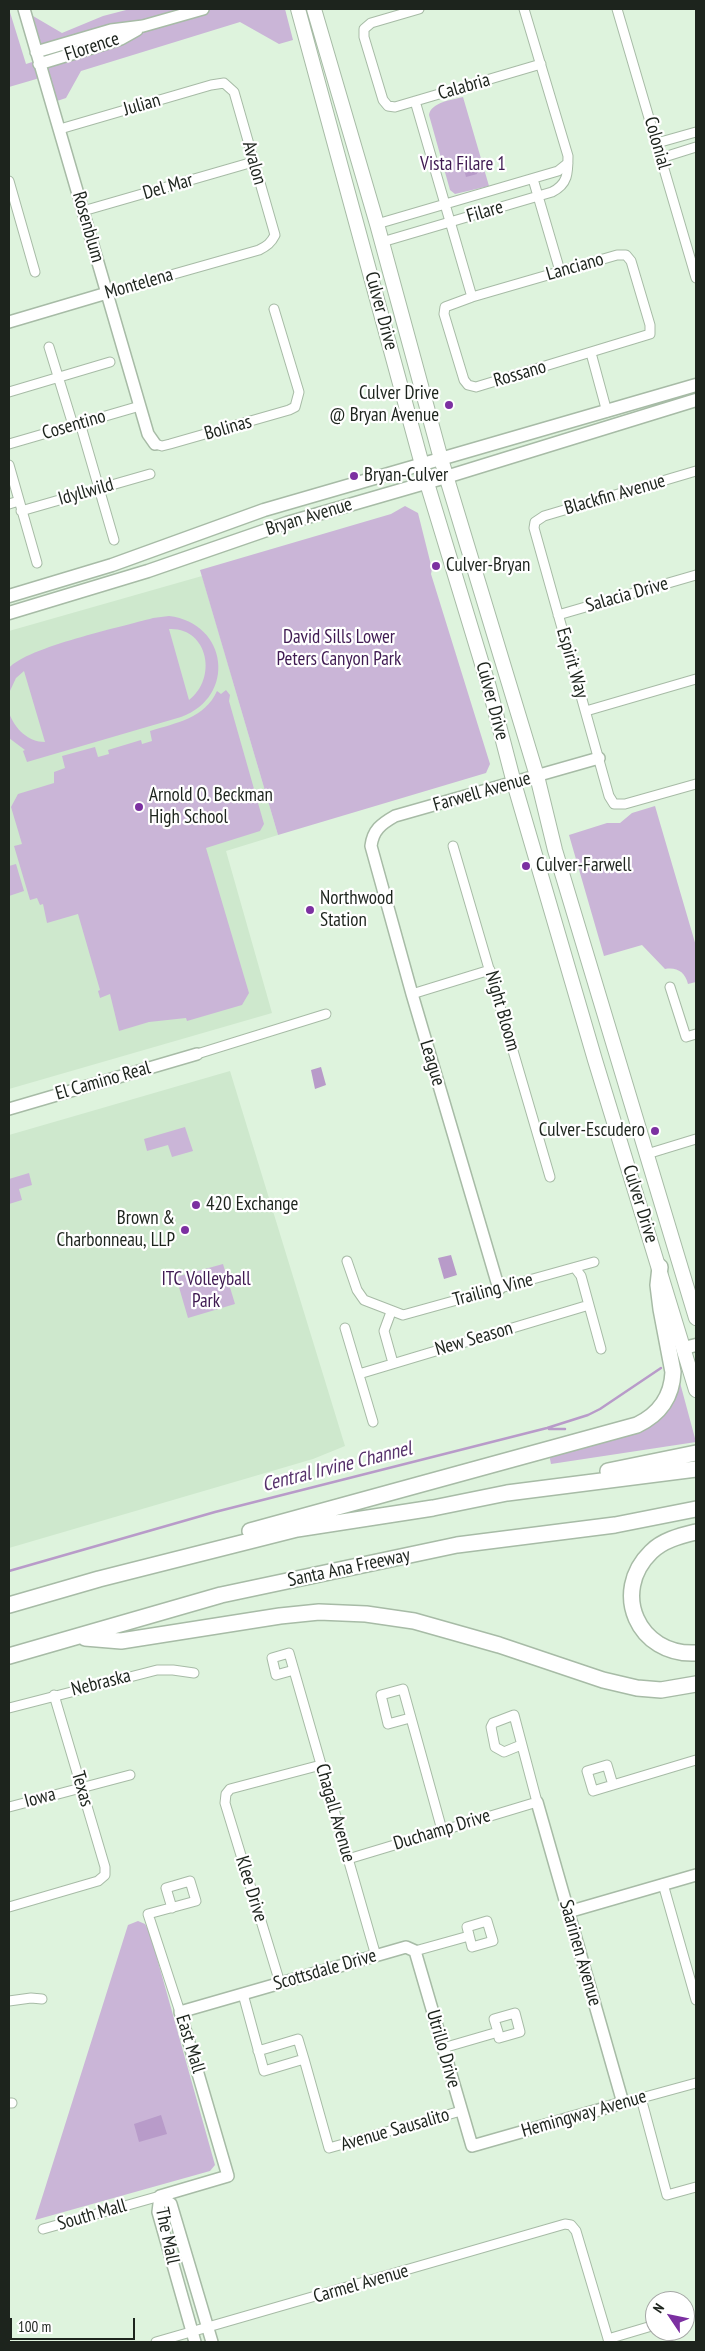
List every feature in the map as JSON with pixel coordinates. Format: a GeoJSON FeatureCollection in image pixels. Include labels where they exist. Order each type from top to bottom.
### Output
{"type":"FeatureCollection","features":[{"type":"Feature","properties":{"kind":"highway"},"geometry":{"type":"LineString","coordinates":[[175,1560],[247,1531],[636,1425],[646,1420],[661,1409],[672,1384],[674,1372],[658,1285],[660,1267]]}},
{"type":"Feature","properties":{"kind":"highway"},"geometry":{"type":"LineString","coordinates":[[9,1605],[99,1579],[297,1529],[433,1508],[507,1493],[687,1465],[696,1453]]}},
{"type":"Feature","properties":{"kind":"highway","name":"Santa Ana Freeway"},"geometry":{"type":"LineString","coordinates":[[9,1656],[221,1595],[457,1545],[615,1525],[696,1509]]}},
{"type":"Feature","properties":{"kind":"highway"},"geometry":{"type":"LineString","coordinates":[[696,1532],[662,1543],[651,1552],[638,1568],[632,1594],[636,1620],[643,1632],[657,1645],[674,1652],[696,1653]]}},
{"type":"Feature","properties":{"kind":"highway"},"geometry":{"type":"LineString","coordinates":[[73,1637],[121,1641],[280,1616],[319,1612],[366,1614],[414,1621],[499,1645],[603,1680],[637,1688],[661,1690],[696,1684]]}},
{"type":"Feature","properties":{"kind":"main road","name":"Culver Drive"},"geometry":{"type":"LineString","coordinates":[[298,9],[427,483],[489,687],[514,783],[595,1060],[660,1267],[691,1351],[696,1390]]}},
{"type":"Feature","properties":{"kind":"main road","name":"Culver Drive"},"geometry":{"type":"LineString","coordinates":[[314,9],[377,224],[446,477],[537,776],[555,850],[696,1318]]}},
{"type":"Feature","properties":{"kind":"main road","name":"Bryan Avenue"},"geometry":{"type":"LineString","coordinates":[[9,596],[112,566],[264,510],[696,385]]}},
{"type":"Feature","properties":{"kind":"main road","name":"Bryan Avenue"},"geometry":{"type":"LineString","coordinates":[[9,613],[148,571],[287,523],[427,483],[696,400]]}},
{"type":"Feature","properties":{"kind":"street","name":"Rosenblum"},"geometry":{"type":"LineString","coordinates":[[24,9],[148,434],[155,444]]}},
{"type":"Feature","properties":{"kind":"street","name":"Florence"},"geometry":{"type":"LineString","coordinates":[[36,52],[111,30],[143,26],[203,9]]}},
{"type":"Feature","properties":{"kind":"street","name":"Calabria"},"geometry":{"type":"LineString","coordinates":[[419,9],[371,24],[364,29],[364,37],[378,84],[383,100],[388,106],[395,107],[541,64]]}},
{"type":"Feature","properties":{"kind":"street","name":"Filare"},"geometry":{"type":"LineString","coordinates":[[382,242],[560,188],[568,174],[568,156],[524,9]]}},
{"type":"Feature","properties":{"kind":"street","name":"Colonial"},"geometry":{"type":"LineString","coordinates":[[617,9],[696,278]]}},
{"type":"Feature","properties":{"kind":"street","name":"Florence"},"geometry":{"type":"LineString","coordinates":[[39,64],[121,39],[143,26]]}},
{"type":"Feature","properties":{"kind":"street","name":"Julian"},"geometry":{"type":"LineString","coordinates":[[60,129],[211,85],[224,83]]}},
{"type":"Feature","properties":{"kind":"street","name":"Avalon"},"geometry":{"type":"LineString","coordinates":[[224,83],[234,92],[274,235],[268,245]]}},
{"type":"Feature","properties":{"kind":"street"},"geometry":{"type":"LineString","coordinates":[[416,101],[472,296]]}},
{"type":"Feature","properties":{"kind":"street"},"geometry":{"type":"LineString","coordinates":[[657,143],[696,132]]}},
{"type":"Feature","properties":{"kind":"street"},"geometry":{"type":"LineString","coordinates":[[661,158],[696,147]]}},
{"type":"Feature","properties":{"kind":"street","name":"Del Mar"},"geometry":{"type":"LineString","coordinates":[[83,211],[253,162]]}},
{"type":"Feature","properties":{"kind":"street","name":"Filare"},"geometry":{"type":"LineString","coordinates":[[377,224],[533,179],[558,171],[568,163]]}},
{"type":"Feature","properties":{"kind":"street"},"geometry":{"type":"LineString","coordinates":[[533,179],[560,271]]}},
{"type":"Feature","properties":{"kind":"street"},"geometry":{"type":"LineString","coordinates":[[9,180],[35,272]]}},
{"type":"Feature","properties":{"kind":"street","name":"Montelena"},"geometry":{"type":"LineString","coordinates":[[9,322],[260,250],[268,245]]}},
{"type":"Feature","properties":{"kind":"street","name":"Lanciano"},"geometry":{"type":"LineString","coordinates":[[445,307],[472,296],[617,255],[626,255],[631,261],[650,325],[650,334]]}},
{"type":"Feature","properties":{"kind":"street","name":"Rossano"},"geometry":{"type":"LineString","coordinates":[[445,307],[444,314],[464,380],[468,385],[476,387],[650,334]]}},
{"type":"Feature","properties":{"kind":"street","name":"Bolinas"},"geometry":{"type":"LineString","coordinates":[[155,444],[162,446],[198,437],[289,410],[298,403],[299,392],[274,309]]}},
{"type":"Feature","properties":{"kind":"street"},"geometry":{"type":"LineString","coordinates":[[49,346],[58,378],[99,488],[114,540]]}},
{"type":"Feature","properties":{"kind":"street"},"geometry":{"type":"LineString","coordinates":[[591,353],[607,412]]}},
{"type":"Feature","properties":{"kind":"street"},"geometry":{"type":"LineString","coordinates":[[9,392],[110,362]]}},
{"type":"Feature","properties":{"kind":"street","name":"Cosentino"},"geometry":{"type":"LineString","coordinates":[[9,444],[140,406]]}},
{"type":"Feature","properties":{"kind":"street"},"geometry":{"type":"LineString","coordinates":[[9,465],[37,563]]}},
{"type":"Feature","properties":{"kind":"street","name":"Blackfin Avenue"},"geometry":{"type":"LineString","coordinates":[[535,522],[544,516],[696,472]]}},
{"type":"Feature","properties":{"kind":"street","name":"Idyllwild"},"geometry":{"type":"LineString","coordinates":[[9,504],[20,506],[150,474]]}},
{"type":"Feature","properties":{"kind":"street","name":"Espirit Way"},"geometry":{"type":"LineString","coordinates":[[535,522],[535,535],[609,796],[614,804],[625,804],[696,784]]}},
{"type":"Feature","properties":{"kind":"street","name":"Salacia Drive"},"geometry":{"type":"LineString","coordinates":[[558,615],[696,575]]}},
{"type":"Feature","properties":{"kind":"street"},"geometry":{"type":"LineString","coordinates":[[586,711],[696,679]]}},
{"type":"Feature","properties":{"kind":"street","name":"Farwell Avenue"},"geometry":{"type":"LineString","coordinates":[[373,836],[380,824],[395,816],[599,758]]}},
{"type":"Feature","properties":{"kind":"street","name":"League"},"geometry":{"type":"LineString","coordinates":[[373,836],[371,846],[412,994],[499,1289]]}},
{"type":"Feature","properties":{"kind":"street","name":"Night Bloom"},"geometry":{"type":"LineString","coordinates":[[453,846],[550,1177]]}},
{"type":"Feature","properties":{"kind":"street"},"geometry":{"type":"LineString","coordinates":[[412,994],[490,970]]}},
{"type":"Feature","properties":{"kind":"street"},"geometry":{"type":"LineString","coordinates":[[670,987],[686,1037],[696,1034]]}},
{"type":"Feature","properties":{"kind":"street"},"geometry":{"type":"LineString","coordinates":[[198,1054],[326,1014]]}},
{"type":"Feature","properties":{"kind":"street","name":"El Camino Real"},"geometry":{"type":"LineString","coordinates":[[9,1109],[198,1054]]}},
{"type":"Feature","properties":{"kind":"street"},"geometry":{"type":"LineString","coordinates":[[647,1154],[696,1139]]}},
{"type":"Feature","properties":{"kind":"street","name":"Trailing Vine"},"geometry":{"type":"LineString","coordinates":[[347,1261],[357,1290],[364,1300],[392,1312],[403,1314],[594,1262]]}},
{"type":"Feature","properties":{"kind":"street"},"geometry":{"type":"LineString","coordinates":[[575,1268],[581,1276],[601,1349]]}},
{"type":"Feature","properties":{"kind":"street","name":"New Season"},"geometry":{"type":"LineString","coordinates":[[358,1374],[589,1305]]}},
{"type":"Feature","properties":{"kind":"street"},"geometry":{"type":"LineString","coordinates":[[392,1312],[384,1331],[393,1363]]}},
{"type":"Feature","properties":{"kind":"street"},"geometry":{"type":"LineString","coordinates":[[345,1328],[373,1422]]}},
{"type":"Feature","properties":{"kind":"street","name":"Nebraska"},"geometry":{"type":"LineString","coordinates":[[9,1708],[157,1670],[194,1673]]}},
{"type":"Feature","properties":{"kind":"street","name":"Chagall Avenue"},"geometry":{"type":"LineString","coordinates":[[294,1670],[376,1956]]}},
{"type":"Feature","properties":{"kind":"street","name":"Texas"},"geometry":{"type":"LineString","coordinates":[[9,1908],[98,1881],[105,1875],[105,1867],[54,1695]]}},
{"type":"Feature","properties":{"kind":"street"},"geometry":{"type":"LineString","coordinates":[[410,1718],[442,1830]]}},
{"type":"Feature","properties":{"kind":"street"},"geometry":{"type":"LineString","coordinates":[[521,1745],[537,1802]]}},
{"type":"Feature","properties":{"kind":"street"},"geometry":{"type":"LineString","coordinates":[[613,1785],[696,1760]]}},
{"type":"Feature","properties":{"kind":"street","name":"Klee Drive"},"geometry":{"type":"LineString","coordinates":[[280,1983],[225,1803],[226,1794],[230,1789],[321,1765]]}},
{"type":"Feature","properties":{"kind":"street","name":"Iowa"},"geometry":{"type":"LineString","coordinates":[[9,1807],[130,1775]]}},
{"type":"Feature","properties":{"kind":"street","name":"Duchamp Drive"},"geometry":{"type":"LineString","coordinates":[[348,1859],[537,1802]]}},
{"type":"Feature","properties":{"kind":"street","name":"Saarinen Avenue"},"geometry":{"type":"LineString","coordinates":[[537,1802],[624,2103]]}},
{"type":"Feature","properties":{"kind":"street"},"geometry":{"type":"LineString","coordinates":[[568,1912],[696,1875]]}},
{"type":"Feature","properties":{"kind":"street"},"geometry":{"type":"LineString","coordinates":[[663,1884],[696,2000]]}},
{"type":"Feature","properties":{"kind":"street","name":"East Mall"},"geometry":{"type":"LineString","coordinates":[[172,1908],[148,1914],[180,2012],[228,2176]]}},
{"type":"Feature","properties":{"kind":"street","name":"Scottsdale Drive"},"geometry":{"type":"LineString","coordinates":[[180,2012],[406,1947],[415,1951],[469,1936]]}},
{"type":"Feature","properties":{"kind":"street","name":"Utrillo Drive"},"geometry":{"type":"LineString","coordinates":[[415,1951],[472,2146]]}},
{"type":"Feature","properties":{"kind":"street"},"geometry":{"type":"LineString","coordinates":[[242,1994],[258,2051],[264,2071],[304,2059],[298,2039],[258,2051]]}},
{"type":"Feature","properties":{"kind":"street"},"geometry":{"type":"LineString","coordinates":[[9,2001],[31,1998],[42,1999]]}},
{"type":"Feature","properties":{"kind":"street"},"geometry":{"type":"LineString","coordinates":[[443,2048],[498,2032]]}},
{"type":"Feature","properties":{"kind":"street","name":"Avenue Sausalito"},"geometry":{"type":"LineString","coordinates":[[304,2059],[329,2148],[461,2111]]}},
{"type":"Feature","properties":{"kind":"street","name":"Hemingway Avenue"},"geometry":{"type":"LineString","coordinates":[[472,2146],[696,2083]]}},
{"type":"Feature","properties":{"kind":"street"},"geometry":{"type":"LineString","coordinates":[[641,2098],[667,2195],[696,2187]]}},
{"type":"Feature","properties":{"kind":"street","name":"South Mall"},"geometry":{"type":"LineString","coordinates":[[43,2229],[228,2176]]}},
{"type":"Feature","properties":{"kind":"street","name":"The Mall"},"geometry":{"type":"LineString","coordinates":[[194,2337],[158,2212],[160,2196],[171,2204],[212,2342]]}},
{"type":"Feature","properties":{"kind":"street","name":"Carmel Avenue"},"geometry":{"type":"LineString","coordinates":[[156,2342],[194,2337],[208,2328],[564,2224],[571,2225],[576,2231],[608,2341]]}},
{"type":"Feature","properties":{"kind":"street"},"geometry":{"type":"LineString","coordinates":[[608,2341],[645,2328]]}},
{"type":"Feature","properties":{"kind":"shaded area"},"geometry":{"type":"Polygon","coordinates":[[[472,157],[477,174],[466,177],[464,169],[468,168],[465,159],[472,157]]]}},
{"type":"Feature","properties":{"kind":"shaded area","name":"Arnold O. Beckman High School"},"geometry":{"type":"Polygon","coordinates":[[[202,576],[278,835],[226,851],[272,1013],[9,1089],[9,631],[202,576]]]}},
{"type":"Feature","properties":{"kind":"shaded area"},"geometry":{"type":"Polygon","coordinates":[[[321,1067],[326,1085],[315,1089],[311,1070],[321,1067]]]}},
{"type":"Feature","properties":{"kind":"shaded area"},"geometry":{"type":"Polygon","coordinates":[[[230,1071],[345,1446],[313,1459],[9,1548],[9,1135],[230,1071]]]}},
{"type":"Feature","properties":{"kind":"shaded area"},"geometry":{"type":"Polygon","coordinates":[[[451,1255],[457,1275],[444,1279],[438,1258],[451,1255]]]}},
{"type":"Feature","properties":{"kind":"shaded area"},"geometry":{"type":"Polygon","coordinates":[[[161,2115],[167,2134],[139,2142],[134,2124],[161,2115]]]}},
{"type":"Feature","properties":{"kind":"green space"},"geometry":{"type":"Polygon","coordinates":[[[9,9],[26,64],[45,58],[33,16],[62,33],[103,16],[130,9],[285,9],[293,40],[279,44],[240,22],[81,71],[66,98],[57,101],[50,75],[9,87],[9,9]]]}},
{"type":"Feature","properties":{"kind":"green space","name":"Vista Filare 1"},"geometry":{"type":"Polygon","coordinates":[[[463,97],[489,186],[455,194],[450,190],[429,115],[438,104],[463,97]]]}},
{"type":"Feature","properties":{"kind":"green space","name":"David Sills Lower Peters Canyon Park"},"geometry":{"type":"Polygon","coordinates":[[[405,506],[418,513],[432,569],[431,574],[490,764],[486,773],[278,835],[200,570],[391,514],[405,506]]]}},
{"type":"Feature","properties":{"kind":"green space"},"geometry":{"type":"Polygon","coordinates":[[[169,616],[189,622],[204,632],[213,646],[218,662],[217,678],[211,694],[199,707],[181,717],[27,762],[23,751],[25,750],[9,738],[9,713],[23,734],[33,740],[45,742],[24,671],[16,678],[9,693],[9,668],[19,660],[54,645],[153,618],[169,616]],[[169,629],[189,700],[198,691],[204,679],[205,656],[193,636],[182,631],[169,629]]]}},
{"type":"Feature","properties":{"kind":"green space"},"geometry":{"type":"Polygon","coordinates":[[[226,690],[230,695],[229,701],[264,824],[260,831],[206,848],[249,993],[242,1005],[187,1021],[186,1018],[149,1022],[119,1031],[110,994],[100,998],[98,991],[100,990],[78,914],[47,923],[43,904],[40,905],[37,898],[30,900],[14,846],[22,844],[11,807],[18,794],[54,783],[54,772],[65,768],[62,756],[95,747],[98,757],[109,754],[108,750],[141,740],[142,744],[152,741],[150,731],[189,718],[205,708],[217,691],[221,694],[226,690]]]}},
{"type":"Feature","properties":{"kind":"green space"},"geometry":{"type":"Polygon","coordinates":[[[655,806],[696,946],[696,982],[688,984],[683,973],[673,969],[665,969],[642,945],[604,956],[569,835],[607,823],[620,823],[632,813],[655,806]]]}},
{"type":"Feature","properties":{"kind":"green space"},"geometry":{"type":"Polygon","coordinates":[[[16,864],[24,891],[9,896],[9,866],[16,864]]]}},
{"type":"Feature","properties":{"kind":"green space"},"geometry":{"type":"Polygon","coordinates":[[[185,1127],[193,1151],[172,1157],[168,1145],[147,1151],[144,1139],[185,1127]]]}},
{"type":"Feature","properties":{"kind":"green space"},"geometry":{"type":"Polygon","coordinates":[[[29,1173],[32,1185],[19,1189],[22,1200],[9,1204],[9,1179],[29,1173]]]}},
{"type":"Feature","properties":{"kind":"green space","name":"ITC Volleyball Park"},"geometry":{"type":"Polygon","coordinates":[[[223,1264],[235,1304],[188,1318],[176,1277],[223,1264]]]}},
{"type":"Feature","properties":{"kind":"green space"},"geometry":{"type":"Polygon","coordinates":[[[679,1379],[696,1442],[551,1464],[549,1454],[632,1432],[679,1379]]]}},
{"type":"Feature","properties":{"kind":"green space"},"geometry":{"type":"Polygon","coordinates":[[[138,1921],[145,1924],[150,1933],[215,2165],[210,2171],[35,2220],[128,1925],[138,1921]]]}},
{"type":"Feature","properties":{"kind":"waterway","name":"Central Irvine Channel"},"geometry":{"type":"LineString","coordinates":[[9,1571],[215,1512],[547,1428],[588,1415],[600,1409],[661,1368]]}},
{"type":"Feature","properties":{"kind":"waterway","name":"Central Irvine Channel"},"geometry":{"type":"LineString","coordinates":[[549,1429],[565,1429]]}},
{"type":"Feature","properties":{"kind":"place","name":"Culver Drive @ Bryan Avenue"},"geometry":{"type":"Point","coordinates":[449,405]}},
{"type":"Feature","properties":{"kind":"place","name":"Bryan-Culver"},"geometry":{"type":"Point","coordinates":[354,476]}},
{"type":"Feature","properties":{"kind":"place","name":"Culver-Bryan"},"geometry":{"type":"Point","coordinates":[436,566]}},
{"type":"Feature","properties":{"kind":"place","name":"Arnold O. Beckman High School"},"geometry":{"type":"Point","coordinates":[139,807]}},
{"type":"Feature","properties":{"kind":"place","name":"Culver-Farwell"},"geometry":{"type":"Point","coordinates":[526,866]}},
{"type":"Feature","properties":{"kind":"place","name":"Northwood Station"},"geometry":{"type":"Point","coordinates":[310,910]}},
{"type":"Feature","properties":{"kind":"place","name":"Culver-Escudero"},"geometry":{"type":"Point","coordinates":[655,1131]}},
{"type":"Feature","properties":{"kind":"place","name":"420 Exchange"},"geometry":{"type":"Point","coordinates":[196,1205]}},
{"type":"Feature","properties":{"kind":"place","name":"Brown & Charbonneau, LLP"},"geometry":{"type":"Point","coordinates":[185,1230]}}]}
